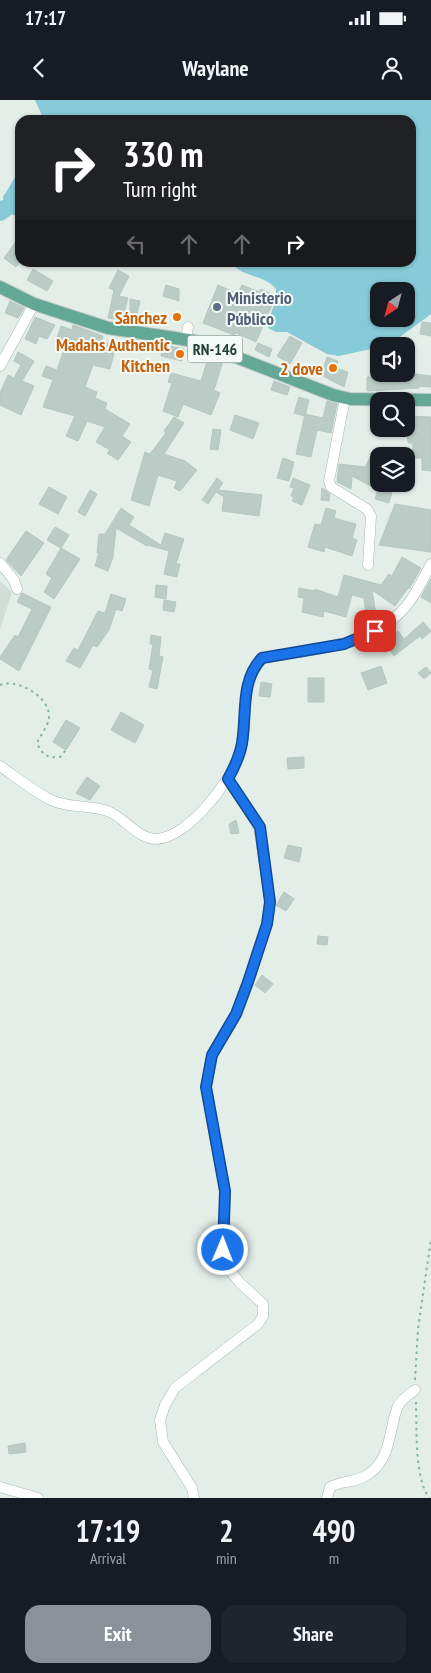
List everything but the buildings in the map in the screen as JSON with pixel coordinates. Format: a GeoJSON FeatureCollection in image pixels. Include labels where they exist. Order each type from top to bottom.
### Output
{"type":"FeatureCollection","features":[{"type":"Feature","properties":{"kind":"main road","name":"RN-146"},"geometry":{"type":"LineString","coordinates":[[0,287],[34,304],[108,328],[191,339],[305,385],[345,398],[431,400]]}},
{"type":"Feature","properties":{"kind":"street"},"geometry":{"type":"LineString","coordinates":[[0,366],[34,304]]}},
{"type":"Feature","properties":{"kind":"street"},"geometry":{"type":"LineString","coordinates":[[345,398],[328,481],[331,486],[367,509],[371,516],[368,566]]}},
{"type":"Feature","properties":{"kind":"street"},"geometry":{"type":"LineString","coordinates":[[0,563],[14,580],[16,589]]}},
{"type":"Feature","properties":{"kind":"street"},"geometry":{"type":"LineString","coordinates":[[0,766],[51,800],[107,811],[120,817],[142,835],[153,839],[165,838],[178,832],[228,779],[235,767],[242,745],[248,677],[262,658],[344,644],[375,631],[396,616],[409,602],[431,564]]}},
{"type":"Feature","properties":{"kind":"street"},"geometry":{"type":"LineString","coordinates":[[194,1498],[192,1488],[163,1442],[160,1420],[165,1405],[175,1388],[258,1324],[263,1316],[263,1304],[240,1283],[223,1262],[225,1191],[206,1087],[212,1055],[236,1014],[248,982],[267,924],[270,902],[260,827],[228,779]]}},
{"type":"Feature","properties":{"kind":"street"},"geometry":{"type":"LineString","coordinates":[[327,1498],[330,1488],[340,1482],[356,1482],[371,1472],[384,1455],[393,1430],[398,1406],[405,1397],[415,1390]]}},
{"type":"Feature","properties":{"kind":"street"},"geometry":{"type":"LineString","coordinates":[[0,1487],[38,1498]]}},
{"type":"Feature","properties":{"kind":"path"},"geometry":{"type":"LineString","coordinates":[[0,685],[5,683],[21,686],[36,694],[46,704],[49,718],[37,743],[41,753],[48,757],[60,757],[66,750]]}},
{"type":"Feature","properties":{"kind":"path"},"geometry":{"type":"LineString","coordinates":[[429,1498],[424,1491],[420,1476],[415,1390],[418,1329],[431,1239]]}},
{"type":"Feature","properties":{"kind":"shaded area"},"geometry":{"type":"Polygon","coordinates":[[[0,581],[12,592],[0,630],[0,581]]]}},
{"type":"Feature","properties":{"kind":"water"},"geometry":{"type":"Polygon","coordinates":[[[35,100],[431,100],[431,314],[415,326],[415,282],[370,282],[370,328],[412,328],[400,337],[370,337],[370,349],[339,356],[327,354],[287,332],[276,332],[268,328],[267,324],[276,300],[276,289],[271,284],[235,267],[416,267],[416,115],[42,115],[35,100]]]}},
{"type":"Feature","properties":{"kind":"water"},"geometry":{"type":"Polygon","coordinates":[[[15,177],[15,215],[4,209],[3,197],[15,177]]]}},
{"type":"Feature","properties":{"kind":"waterway"},"geometry":{"type":"LineString","coordinates":[[0,212],[4,209]]}},
{"type":"Feature","properties":{"kind":"place","name":"Ministerio Público"},"geometry":{"type":"Point","coordinates":[217,307]}},
{"type":"Feature","properties":{"kind":"place","name":"Sánchez"},"geometry":{"type":"Point","coordinates":[177,317]}},
{"type":"Feature","properties":{"kind":"place","name":"Madahs Authentic Kitchen"},"geometry":{"type":"Point","coordinates":[180,354]}},
{"type":"Feature","properties":{"kind":"place","name":"2 dove"},"geometry":{"type":"Point","coordinates":[333,368]}},
{"type":"Feature","properties":{"kind":"route"},"geometry":{"type":"LineString","coordinates":[[223,1250],[225,1191],[206,1087],[208,1070],[212,1055],[236,1014],[248,982],[267,924],[270,902],[260,827],[254,815],[228,779],[235,767],[242,745],[248,677],[262,658],[344,644],[375,631]]}}]}
